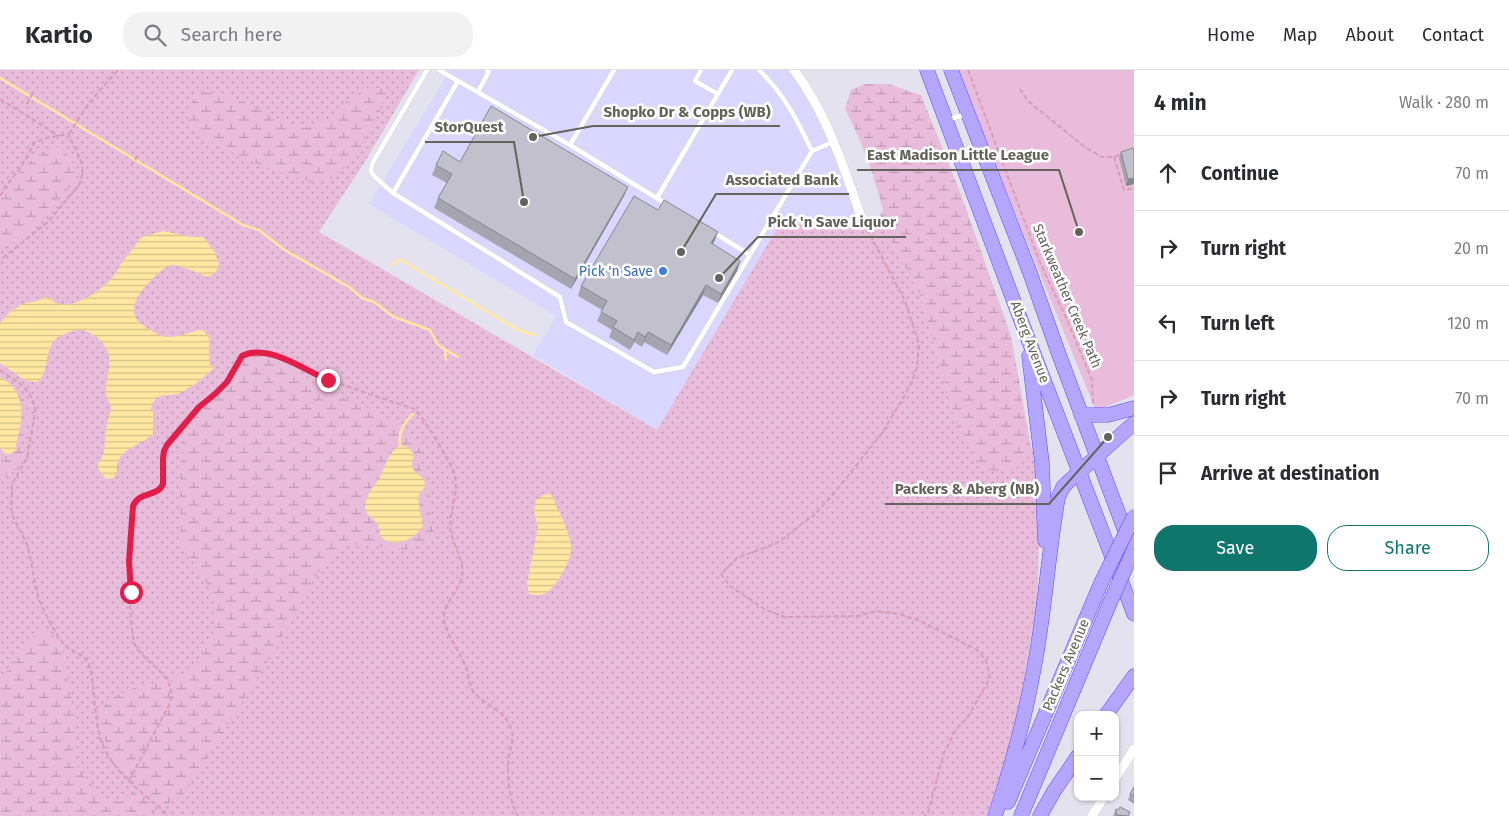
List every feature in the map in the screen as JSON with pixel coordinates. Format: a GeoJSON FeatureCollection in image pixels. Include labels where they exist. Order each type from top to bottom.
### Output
{"type":"FeatureCollection","features":[{"type":"Feature","properties":{"kind":"main road","name":"Aberg Avenue"},"geometry":{"type":"LineString","coordinates":[[927,70],[1134,614]]}},
{"type":"Feature","properties":{"kind":"main road","name":"Aberg Avenue"},"geometry":{"type":"LineString","coordinates":[[952,70],[1087,416],[1097,458],[1134,555]]}},
{"type":"Feature","properties":{"kind":"main road"},"geometry":{"type":"LineString","coordinates":[[1025,331],[1042,463],[1046,527],[1043,605]]}},
{"type":"Feature","properties":{"kind":"main road"},"geometry":{"type":"LineString","coordinates":[[1087,416],[1112,414],[1134,408]]}},
{"type":"Feature","properties":{"kind":"main road"},"geometry":{"type":"LineString","coordinates":[[995,816],[1020,734],[1034,668],[1058,498],[1066,484],[1134,423]]}},
{"type":"Feature","properties":{"kind":"main road"},"geometry":{"type":"LineString","coordinates":[[1097,516],[1107,526],[1134,595]]}},
{"type":"Feature","properties":{"kind":"main road","name":"Packers Avenue"},"geometry":{"type":"LineString","coordinates":[[1002,816],[1101,583],[1134,516]]}},
{"type":"Feature","properties":{"kind":"main road","name":"Packers Avenue"},"geometry":{"type":"LineString","coordinates":[[1021,816],[1134,549]]}},
{"type":"Feature","properties":{"kind":"main road"},"geometry":{"type":"LineString","coordinates":[[1110,711],[1129,689],[1134,676]]}},
{"type":"Feature","properties":{"kind":"main road"},"geometry":{"type":"LineString","coordinates":[[1040,816],[1074,762]]}},
{"type":"Feature","properties":{"kind":"street"},"geometry":{"type":"LineString","coordinates":[[794,70],[810,91],[834,141],[862,222]]}},
{"type":"Feature","properties":{"kind":"street"},"geometry":{"type":"LineString","coordinates":[[1119,773],[1134,749]]}},
{"type":"Feature","properties":{"kind":"street"},"geometry":{"type":"LineString","coordinates":[[1092,816],[1101,801]]}},
{"type":"Feature","properties":{"kind":"lane"},"geometry":{"type":"LineString","coordinates":[[427,70],[372,164],[371,171],[374,176],[394,193],[560,298],[566,322],[654,372],[683,367],[812,151],[834,141]]}},
{"type":"Feature","properties":{"kind":"lane"},"geometry":{"type":"LineString","coordinates":[[440,70],[570,145],[671,207]]}},
{"type":"Feature","properties":{"kind":"lane"},"geometry":{"type":"LineString","coordinates":[[478,92],[489,72],[487,70]]}},
{"type":"Feature","properties":{"kind":"lane"},"geometry":{"type":"LineString","coordinates":[[570,145],[614,70]]}},
{"type":"Feature","properties":{"kind":"lane"},"geometry":{"type":"LineString","coordinates":[[702,70],[695,81],[718,94]]}},
{"type":"Feature","properties":{"kind":"lane"},"geometry":{"type":"LineString","coordinates":[[657,198],[732,70]]}},
{"type":"Feature","properties":{"kind":"lane"},"geometry":{"type":"LineString","coordinates":[[759,70],[777,89],[793,112],[812,151]]}},
{"type":"Feature","properties":{"kind":"lane"},"geometry":{"type":"LineString","coordinates":[[394,193],[458,81]]}},
{"type":"Feature","properties":{"kind":"lane"},"geometry":{"type":"LineString","coordinates":[[946,120],[969,114]]}},
{"type":"Feature","properties":{"kind":"lane"},"geometry":{"type":"LineString","coordinates":[[711,231],[750,255]]}},
{"type":"Feature","properties":{"kind":"path"},"geometry":{"type":"LineString","coordinates":[[0,196],[21,167],[35,142],[70,133],[89,103],[118,70]]}},
{"type":"Feature","properties":{"kind":"path","name":"Starkweather Creek Path"},"geometry":{"type":"LineString","coordinates":[[968,70],[1041,265],[1092,380],[1094,401],[1087,416]]}},
{"type":"Feature","properties":{"kind":"path"},"geometry":{"type":"LineString","coordinates":[[1020,89],[1028,101],[1086,148],[1102,157],[1129,152]]}},
{"type":"Feature","properties":{"kind":"path"},"geometry":{"type":"LineString","coordinates":[[27,104],[34,91]]}},
{"type":"Feature","properties":{"kind":"path"},"geometry":{"type":"LineString","coordinates":[[0,99],[60,137]]}},
{"type":"Feature","properties":{"kind":"path"},"geometry":{"type":"LineString","coordinates":[[0,260],[48,222],[74,194],[79,185],[82,178],[82,162],[72,143],[70,133]]}},
{"type":"Feature","properties":{"kind":"path"},"geometry":{"type":"LineString","coordinates":[[131,166],[139,153]]}},
{"type":"Feature","properties":{"kind":"path"},"geometry":{"type":"LineString","coordinates":[[1114,156],[1124,190],[1134,188]]}},
{"type":"Feature","properties":{"kind":"path"},"geometry":{"type":"LineString","coordinates":[[862,222],[905,301],[919,344],[917,368],[910,386],[882,432],[832,497],[814,514],[777,542],[737,558],[721,574],[730,586],[766,610],[785,618],[858,616],[876,611],[899,614],[918,620],[977,650],[986,660],[990,678],[970,715],[955,731],[944,753],[928,813],[924,816]]}},
{"type":"Feature","properties":{"kind":"path"},"geometry":{"type":"LineString","coordinates":[[129,781],[170,703],[172,695],[172,689],[166,678],[140,652],[132,638],[129,561],[133,506],[144,495],[162,489],[164,451],[167,445],[199,407],[227,382],[242,356],[254,352],[284,358],[328,380],[414,409],[423,418],[452,469],[456,489],[450,528],[462,572],[460,584],[445,608],[444,620],[464,663],[470,686],[478,696],[503,715],[511,728],[513,743],[508,767],[511,800],[518,816]]}},
{"type":"Feature","properties":{"kind":"path"},"geometry":{"type":"LineString","coordinates":[[0,370],[27,390],[35,404],[27,458],[12,484],[11,508],[15,521],[28,546],[39,600],[59,638],[67,647],[84,657],[89,664],[100,736],[118,769],[163,810],[167,816]]}},
{"type":"Feature","properties":{"kind":"shaded area"},"geometry":{"type":"Polygon","coordinates":[[[450,70],[803,70],[798,75],[810,91],[863,222],[779,225],[657,430],[533,355],[556,316],[369,204],[450,70]]]}},
{"type":"Feature","properties":{"kind":"shaded area"},"geometry":{"type":"Polygon","coordinates":[[[163,231],[191,237],[203,237],[215,252],[219,265],[216,272],[208,277],[179,266],[171,265],[166,267],[153,278],[138,296],[135,302],[134,313],[141,324],[154,333],[163,336],[183,335],[203,330],[209,338],[209,364],[214,368],[182,392],[156,398],[151,409],[153,411],[153,434],[124,453],[117,465],[117,473],[112,480],[110,478],[106,479],[98,469],[98,464],[104,450],[111,408],[106,393],[109,357],[104,345],[94,335],[82,330],[73,331],[58,337],[50,348],[43,376],[38,382],[26,381],[0,363],[0,323],[9,313],[22,304],[37,301],[44,297],[63,305],[81,301],[90,296],[112,278],[140,239],[163,231]]]}},
{"type":"Feature","properties":{"kind":"shaded area"},"geometry":{"type":"Polygon","coordinates":[[[0,377],[10,384],[20,401],[20,430],[15,451],[10,454],[5,454],[0,447],[0,377]]]}},
{"type":"Feature","properties":{"kind":"shaded area"},"geometry":{"type":"Polygon","coordinates":[[[400,445],[407,447],[414,454],[413,469],[425,482],[419,499],[423,526],[409,539],[392,543],[381,537],[377,523],[365,510],[365,503],[390,455],[400,445]]]}},
{"type":"Feature","properties":{"kind":"shaded area"},"geometry":{"type":"Polygon","coordinates":[[[549,494],[552,496],[566,529],[571,553],[562,574],[553,587],[544,594],[532,595],[529,594],[527,584],[538,527],[534,512],[536,500],[549,494]]]}},
{"type":"Feature","properties":{"kind":"green space"},"geometry":{"type":"Polygon","coordinates":[[[0,70],[419,70],[366,160],[319,232],[657,430],[779,225],[863,222],[879,218],[921,297],[955,420],[1013,471],[1033,451],[1040,511],[1037,601],[1019,708],[1006,759],[987,816],[0,816],[0,70]]]}},
{"type":"Feature","properties":{"kind":"green space"},"geometry":{"type":"Polygon","coordinates":[[[957,70],[1134,70],[1134,395],[1096,411],[957,70]]]}},
{"type":"Feature","properties":{"kind":"green space"},"geometry":{"type":"Polygon","coordinates":[[[865,84],[888,84],[921,95],[960,192],[1011,336],[1033,451],[1013,471],[980,470],[955,420],[921,297],[879,218],[883,210],[876,184],[867,158],[845,109],[851,90],[865,84]]]}},
{"type":"Feature","properties":{"kind":"green space"},"geometry":{"type":"Polygon","coordinates":[[[367,88],[380,88],[386,92],[381,109],[358,152],[335,178],[311,182],[264,167],[204,139],[188,124],[188,107],[199,93],[222,93],[254,106],[292,126],[304,128],[331,119],[347,101],[367,88]]]}},
{"type":"Feature","properties":{"kind":"green space"},"geometry":{"type":"Polygon","coordinates":[[[59,147],[66,152],[74,166],[74,182],[51,210],[0,253],[0,201],[10,184],[25,167],[41,154],[59,147]]]}},
{"type":"Feature","properties":{"kind":"green space"},"geometry":{"type":"Polygon","coordinates":[[[257,355],[285,361],[315,385],[407,428],[421,451],[419,467],[430,478],[430,509],[434,538],[401,551],[376,546],[347,544],[317,574],[276,648],[184,794],[146,816],[0,816],[0,681],[30,639],[45,630],[57,639],[62,650],[76,722],[73,750],[78,768],[95,789],[109,800],[120,802],[134,792],[136,781],[113,754],[103,737],[98,712],[112,698],[131,689],[173,680],[195,666],[215,630],[216,606],[212,592],[181,542],[180,475],[185,433],[198,412],[231,381],[243,358],[257,355]],[[407,447],[391,455],[369,492],[365,507],[379,526],[399,543],[420,530],[420,493],[417,473],[412,464],[414,454],[407,447]]]}},
{"type":"Feature","properties":{"kind":"green space"},"geometry":{"type":"Polygon","coordinates":[[[0,374],[22,394],[27,402],[29,412],[26,433],[22,438],[24,451],[22,461],[13,472],[2,477],[0,476],[0,447],[5,454],[15,451],[20,429],[21,410],[20,400],[16,392],[10,384],[0,377],[0,374]]]}},
{"type":"Feature","properties":{"kind":"building"},"geometry":{"type":"Polygon","coordinates":[[[491,106],[628,187],[575,279],[438,198],[452,174],[436,165],[443,151],[460,162],[491,106]]]}},
{"type":"Feature","properties":{"kind":"building"},"geometry":{"type":"Polygon","coordinates":[[[1133,148],[1134,178],[1128,179],[1121,152],[1133,148]]]}},
{"type":"Feature","properties":{"kind":"building"},"geometry":{"type":"Polygon","coordinates":[[[634,196],[658,210],[664,200],[718,232],[711,243],[740,261],[721,294],[706,285],[671,345],[648,332],[645,337],[638,332],[634,340],[613,327],[617,321],[601,312],[607,301],[581,286],[634,196]]]}},
{"type":"Feature","properties":{"kind":"building"},"geometry":{"type":"Polygon","coordinates":[[[1134,787],[1134,796],[1130,794],[1134,787]]]}},
{"type":"Feature","properties":{"kind":"building"},"geometry":{"type":"Polygon","coordinates":[[[1120,807],[1130,812],[1128,816],[1116,815],[1116,809],[1118,810],[1120,807]]]}},
{"type":"Feature","properties":{"kind":"waterway"},"geometry":{"type":"LineString","coordinates":[[0,78],[243,225],[259,230],[283,249],[349,287],[362,298],[374,302],[394,317],[430,330],[438,345],[458,357]]}},
{"type":"Feature","properties":{"kind":"waterway"},"geometry":{"type":"LineString","coordinates":[[392,265],[401,260],[518,330],[534,335]]}},
{"type":"Feature","properties":{"kind":"waterway"},"geometry":{"type":"LineString","coordinates":[[445,350],[446,360]]}},
{"type":"Feature","properties":{"kind":"waterway"},"geometry":{"type":"LineString","coordinates":[[400,445],[402,428],[413,414]]}},
{"type":"Feature","properties":{"kind":"place","name":"Shopko Dr & Copps (WB)"},"geometry":{"type":"Point","coordinates":[533,137]}},
{"type":"Feature","properties":{"kind":"place","name":"StorQuest"},"geometry":{"type":"Point","coordinates":[524,202]}},
{"type":"Feature","properties":{"kind":"place","name":"East Madison Little League"},"geometry":{"type":"Point","coordinates":[1079,232]}},
{"type":"Feature","properties":{"kind":"place","name":"Associated Bank"},"geometry":{"type":"Point","coordinates":[681,252]}},
{"type":"Feature","properties":{"kind":"place","name":"Pick 'n Save"},"geometry":{"type":"Point","coordinates":[663,271]}},
{"type":"Feature","properties":{"kind":"place","name":"Pick 'n Save Liquor"},"geometry":{"type":"Point","coordinates":[719,278]}},
{"type":"Feature","properties":{"kind":"place","name":"Packers & Aberg (NB)"},"geometry":{"type":"Point","coordinates":[1108,437]}},
{"type":"Feature","properties":{"kind":"route"},"geometry":{"type":"LineString","coordinates":[[131,592],[129,561],[135,501],[144,495],[162,489],[164,478],[163,458],[167,445],[199,407],[227,382],[242,356],[254,352],[274,355],[328,380]]}}]}
